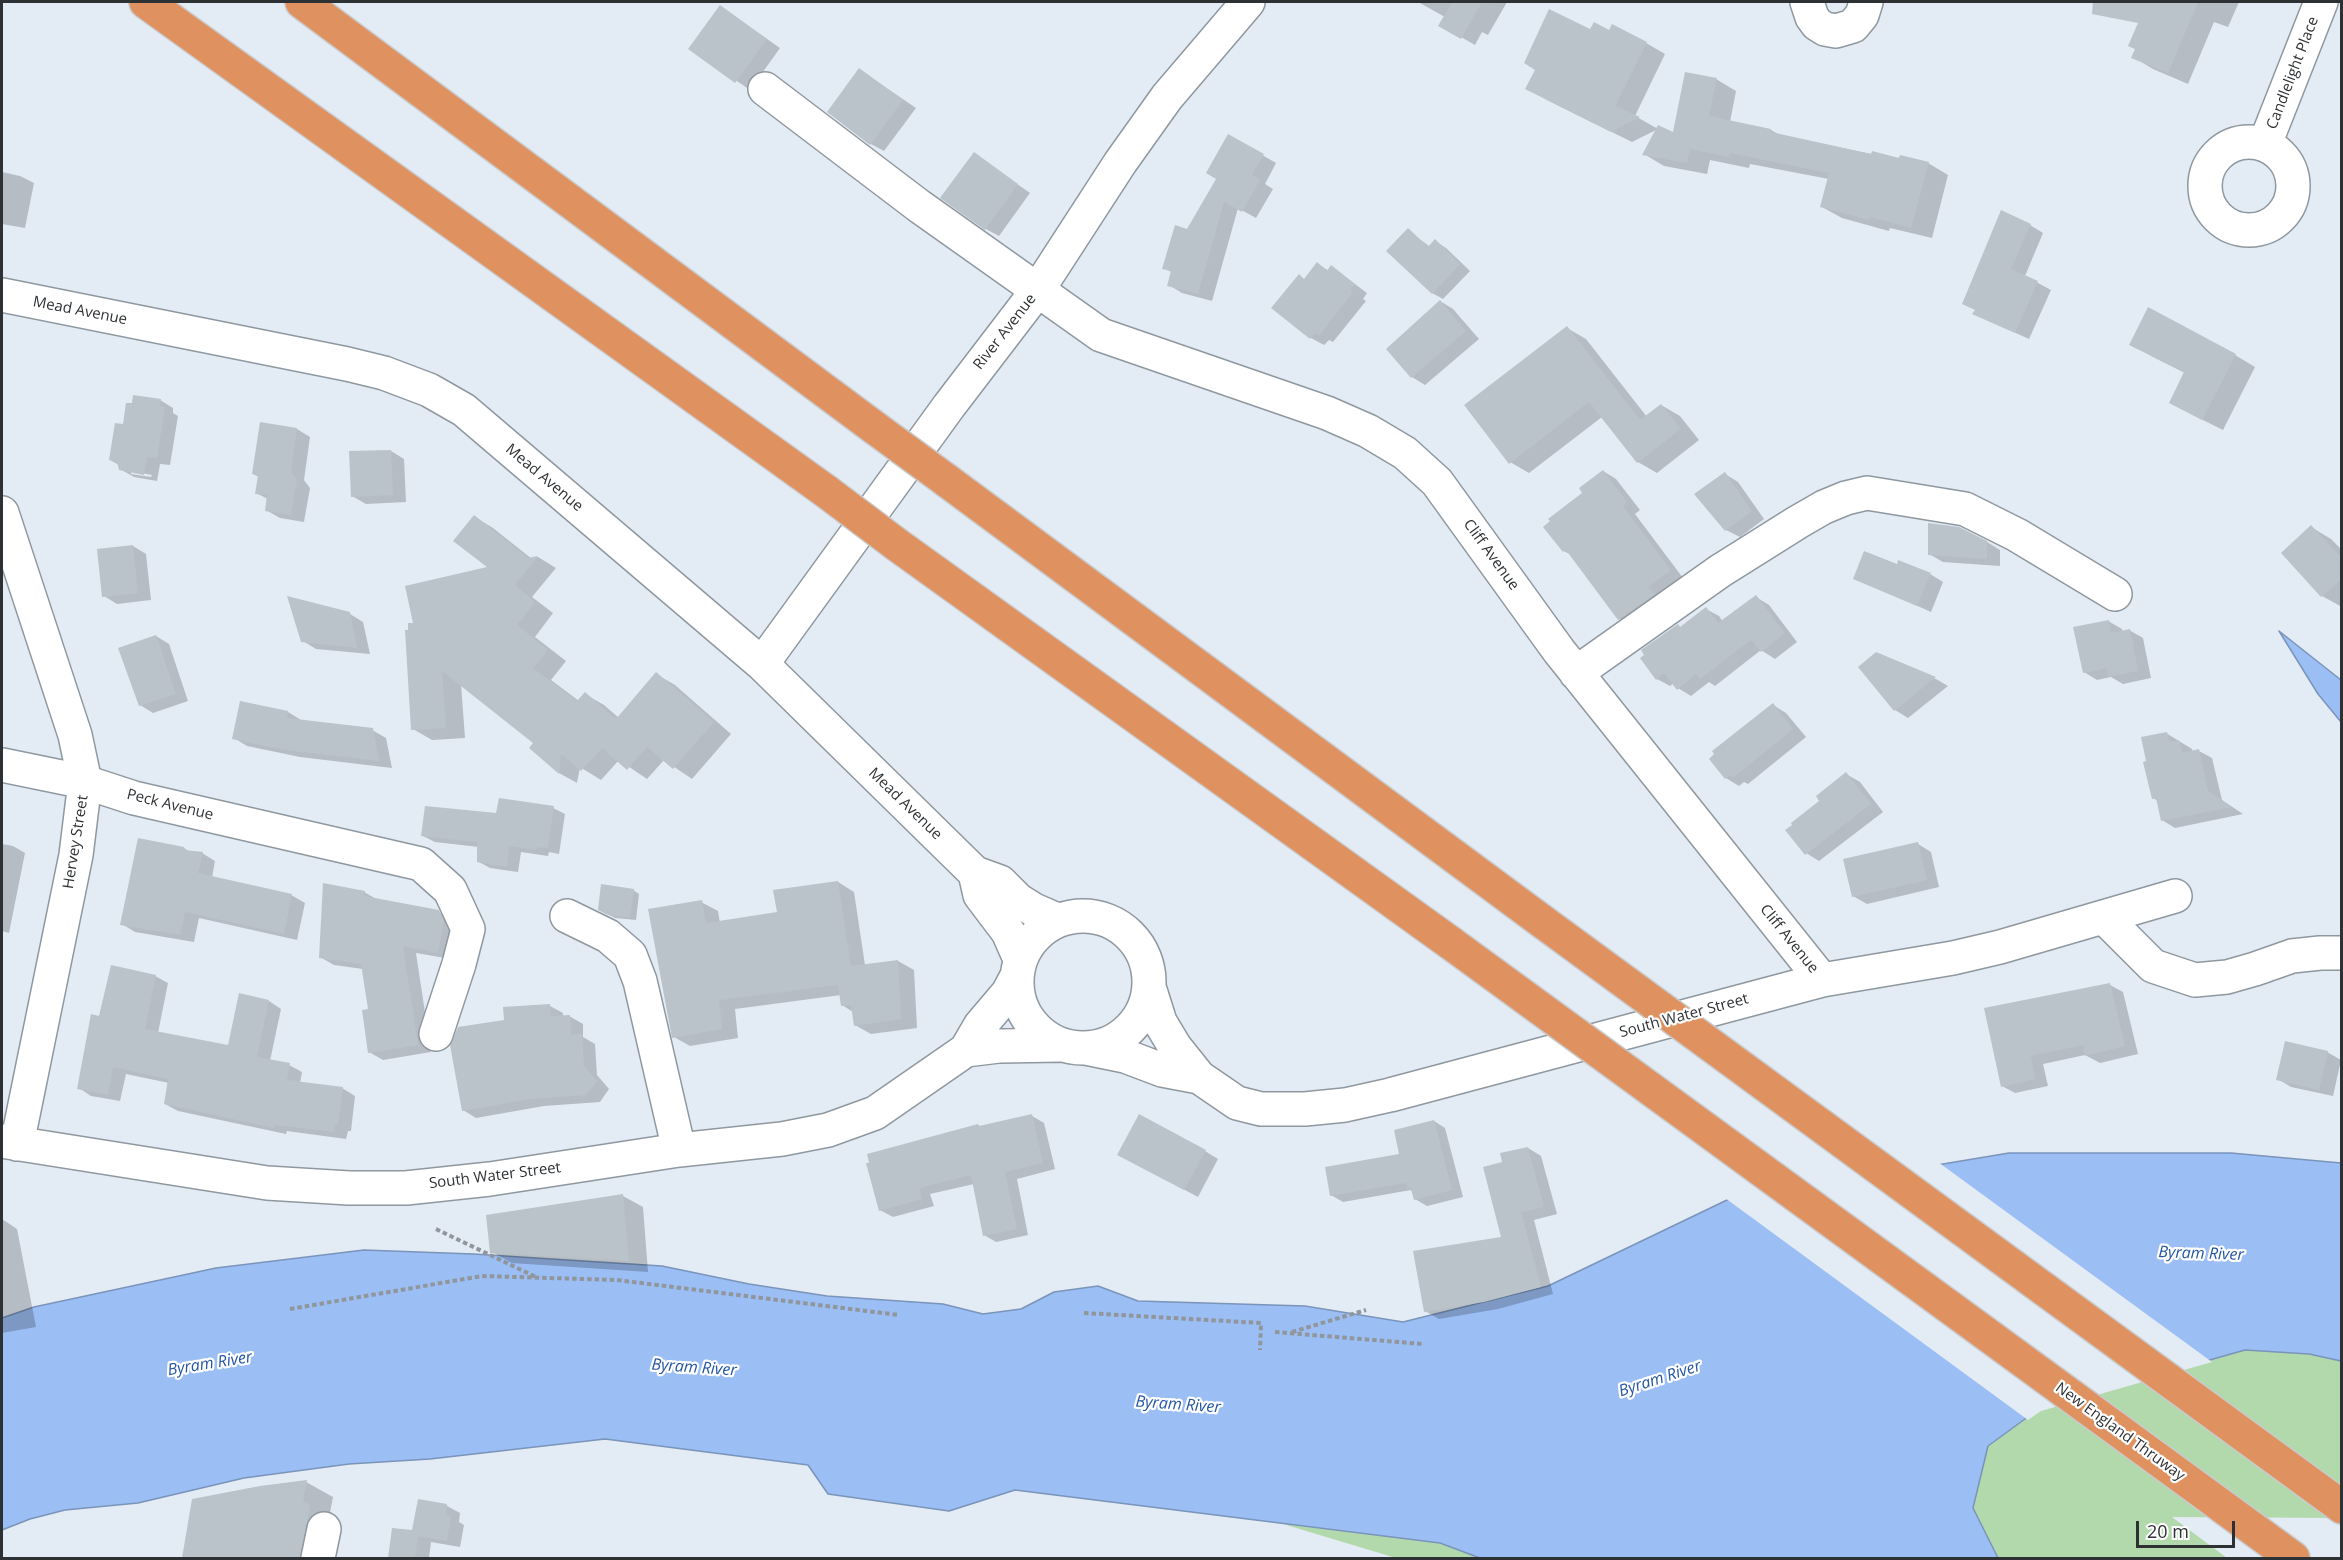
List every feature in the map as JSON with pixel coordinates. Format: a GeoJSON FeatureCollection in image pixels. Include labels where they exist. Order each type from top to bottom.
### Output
{"type":"FeatureCollection","features":[{"type":"Feature","properties":{"kind":"highway","name":"New England Thruway"},"geometry":{"type":"LineString","coordinates":[[146,2],[1452,944],[2293,1558]]}},
{"type":"Feature","properties":{"kind":"highway"},"geometry":{"type":"LineString","coordinates":[[302,2],[1543,922],[2342,1507]]}},
{"type":"Feature","properties":{"kind":"street","name":"River Avenue"},"geometry":{"type":"LineString","coordinates":[[762,664],[949,406],[1037,291],[1120,163],[1167,97],[1248,2]]}},
{"type":"Feature","properties":{"kind":"street"},"geometry":{"type":"LineString","coordinates":[[1807,2],[1817,24],[1836,31],[1853,26],[1862,15],[1866,2]]}},
{"type":"Feature","properties":{"kind":"street","name":"Candlelight Place"},"geometry":{"type":"LineString","coordinates":[[2265,144],[2320,2]]}},
{"type":"Feature","properties":{"kind":"street","name":"Cliff Avenue"},"geometry":{"type":"LineString","coordinates":[[765,89],[919,206],[1101,335],[1327,413],[1368,431],[1406,453],[1437,482],[1576,672],[1822,980]]}},
{"type":"Feature","properties":{"kind":"street","name":"Mead Avenue"},"geometry":{"type":"LineString","coordinates":[[2,295],[384,373],[429,390],[464,410],[762,664],[975,873],[999,882],[1018,900],[1058,920]]}},
{"type":"Feature","properties":{"kind":"street"},"geometry":{"type":"LineString","coordinates":[[1576,672],[1720,571],[1798,522],[1835,502],[1867,493],[1965,509],[2017,535],[2115,594]]}},
{"type":"Feature","properties":{"kind":"street","name":"Hervey Street"},"geometry":{"type":"LineString","coordinates":[[2,513],[75,735],[85,782],[76,855],[9,1143]]}},
{"type":"Feature","properties":{"kind":"street","name":"Peck Avenue"},"geometry":{"type":"LineString","coordinates":[[2,765],[85,782],[134,798],[421,864],[450,890],[468,929],[436,1034]]}},
{"type":"Feature","properties":{"kind":"street","name":"Mead Avenue"},"geometry":{"type":"LineString","coordinates":[[975,873],[980,895],[1008,932],[1018,967]]}},
{"type":"Feature","properties":{"kind":"street","name":"South Water Street"},"geometry":{"type":"LineString","coordinates":[[1149,987],[1160,1022],[1175,1047],[1199,1077],[1237,1103],[1261,1109],[1305,1109],[1345,1105],[1390,1095],[1822,980],[1953,958],[2000,947],[2175,896]]}},
{"type":"Feature","properties":{"kind":"street"},"geometry":{"type":"LineString","coordinates":[[1076,915],[1096,916],[1114,923],[1129,934],[1141,949],[1148,968],[1149,987],[1143,1010],[1129,1030],[1109,1043],[1073,1046],[1041,1034],[1027,1017],[1018,997],[1018,967],[1029,942],[1042,929],[1058,920],[1076,915]]}},
{"type":"Feature","properties":{"kind":"street"},"geometry":{"type":"LineString","coordinates":[[567,916],[608,936],[630,955],[640,981],[679,1150]]}},
{"type":"Feature","properties":{"kind":"street"},"geometry":{"type":"LineString","coordinates":[[2104,917],[2153,966],[2195,980],[2227,977],[2292,956],[2342,953]]}},
{"type":"Feature","properties":{"kind":"street","name":"South Water Street"},"geometry":{"type":"LineString","coordinates":[[9,1143],[267,1183],[350,1188],[406,1188],[490,1179],[679,1150],[782,1139],[828,1130],[875,1113],[966,1050],[980,1026],[1008,993],[1018,967]]}},
{"type":"Feature","properties":{"kind":"street","name":"South Water Street"},"geometry":{"type":"LineString","coordinates":[[966,1050],[999,1046],[1073,1046],[1125,1056],[1162,1070],[1199,1077]]}},
{"type":"Feature","properties":{"kind":"path"},"geometry":{"type":"LineString","coordinates":[[436,1229],[537,1277]]}},
{"type":"Feature","properties":{"kind":"path"},"geometry":{"type":"LineString","coordinates":[[290,1309],[482,1276],[617,1280],[899,1315]]}},
{"type":"Feature","properties":{"kind":"path"},"geometry":{"type":"LineString","coordinates":[[1288,1333],[1366,1310]]}},
{"type":"Feature","properties":{"kind":"path"},"geometry":{"type":"LineString","coordinates":[[1084,1313],[1261,1323],[1260,1350]]}},
{"type":"Feature","properties":{"kind":"path"},"geometry":{"type":"LineString","coordinates":[[1275,1332],[1423,1344]]}},
{"type":"Feature","properties":{"kind":"green space"},"geometry":{"type":"Polygon","coordinates":[[[2245,1350],[2309,1354],[2341,1361],[2341,1518],[2172,1517],[2227,1558],[1998,1558],[1973,1508],[1988,1446],[2040,1408],[2245,1350]]]}},
{"type":"Feature","properties":{"kind":"green space"},"geometry":{"type":"Polygon","coordinates":[[[1283,1524],[1440,1543],[1480,1558],[1396,1558],[1283,1524]]]}},
{"type":"Feature","properties":{"kind":"water"},"geometry":{"type":"Polygon","coordinates":[[[2279,631],[2341,680],[2341,722],[2318,694],[2279,631]]]}},
{"type":"Feature","properties":{"kind":"water","name":"Byram River"},"geometry":{"type":"Polygon","coordinates":[[[2009,1153],[2231,1153],[2341,1163],[2341,1361],[2309,1354],[2245,1350],[2040,1408],[1988,1446],[1973,1508],[1998,1558],[1480,1558],[1440,1543],[1015,1490],[949,1511],[828,1494],[808,1465],[605,1439],[430,1459],[349,1464],[244,1478],[138,1503],[65,1510],[30,1519],[2,1530],[2,1318],[34,1307],[216,1268],[364,1250],[473,1254],[662,1266],[749,1284],[827,1296],[943,1304],[983,1314],[1021,1309],[1054,1292],[1098,1286],[1138,1301],[1305,1306],[1403,1322],[1548,1286],[1727,1200],[2009,1153]]]}},
{"type":"Feature","properties":{"kind":"pier"},"geometry":{"type":"Polygon","coordinates":[[[1938,1162],[2212,1362],[2041,1411],[2028,1420],[1725,1198],[1938,1162]]]}},
{"type":"Feature","properties":{"kind":"building"},"geometry":{"type":"Polygon","coordinates":[[[1452,2],[1482,2],[1461,39],[1438,26],[1452,2]]]}},
{"type":"Feature","properties":{"kind":"building"},"geometry":{"type":"Polygon","coordinates":[[[2093,2],[2198,2],[2168,73],[2131,58],[2135,49],[2128,46],[2138,23],[2092,14],[2093,2]]]}},
{"type":"Feature","properties":{"kind":"building"},"geometry":{"type":"Polygon","coordinates":[[[720,5],[767,39],[735,83],[688,49],[720,5]]]}},
{"type":"Feature","properties":{"kind":"building"},"geometry":{"type":"Polygon","coordinates":[[[1549,9],[1590,29],[1594,22],[1609,30],[1612,24],[1647,42],[1615,106],[1640,117],[1611,132],[1525,89],[1535,70],[1524,63],[1549,9]]]}},
{"type":"Feature","properties":{"kind":"building"},"geometry":{"type":"Polygon","coordinates":[[[859,68],[903,100],[870,145],[827,112],[859,68]]]}},
{"type":"Feature","properties":{"kind":"building"},"geometry":{"type":"Polygon","coordinates":[[[1685,72],[1717,78],[1709,116],[1871,154],[1872,151],[1929,162],[1911,228],[1820,207],[1829,173],[1730,153],[1729,157],[1690,149],[1687,163],[1642,155],[1658,125],[1673,132],[1685,72]]]}},
{"type":"Feature","properties":{"kind":"building"},"geometry":{"type":"Polygon","coordinates":[[[1228,134],[1264,154],[1252,175],[1260,180],[1242,212],[1224,202],[1198,294],[1167,286],[1171,271],[1162,269],[1175,225],[1187,229],[1216,179],[1206,173],[1228,134]]]}},
{"type":"Feature","properties":{"kind":"building"},"geometry":{"type":"Polygon","coordinates":[[[974,152],[1018,184],[985,230],[940,198],[974,152]]]}},
{"type":"Feature","properties":{"kind":"building"},"geometry":{"type":"Polygon","coordinates":[[[2001,210],[2031,224],[2011,269],[2038,281],[2015,333],[1972,314],[1975,310],[1962,304],[2001,210]]]}},
{"type":"Feature","properties":{"kind":"building"},"geometry":{"type":"Polygon","coordinates":[[[1408,228],[1428,247],[1435,239],[1460,264],[1432,294],[1386,251],[1408,228]]]}},
{"type":"Feature","properties":{"kind":"building"},"geometry":{"type":"Polygon","coordinates":[[[1317,262],[1327,271],[1331,265],[1355,284],[1350,290],[1353,292],[1319,336],[1315,333],[1310,339],[1271,308],[1299,274],[1304,279],[1317,262]]]}},
{"type":"Feature","properties":{"kind":"building"},"geometry":{"type":"Polygon","coordinates":[[[1440,300],[1466,331],[1411,378],[1386,349],[1440,300]]]}},
{"type":"Feature","properties":{"kind":"building"},"geometry":{"type":"Polygon","coordinates":[[[2148,307],[2236,354],[2202,420],[2169,403],[2184,372],[2129,345],[2148,307]]]}},
{"type":"Feature","properties":{"kind":"building"},"geometry":{"type":"Polygon","coordinates":[[[1567,326],[1640,420],[1661,404],[1681,429],[1637,463],[1589,402],[1509,464],[1464,405],[1567,326]]]}},
{"type":"Feature","properties":{"kind":"building"},"geometry":{"type":"Polygon","coordinates":[[[133,395],[161,399],[159,406],[165,407],[157,458],[147,457],[144,475],[119,470],[117,462],[109,460],[115,423],[123,424],[126,403],[132,403],[133,395]]]}},
{"type":"Feature","properties":{"kind":"building"},"geometry":{"type":"Polygon","coordinates":[[[260,422],[297,428],[291,472],[297,479],[291,515],[265,511],[267,495],[255,494],[258,475],[252,474],[260,422]]]}},
{"type":"Feature","properties":{"kind":"building"},"geometry":{"type":"Polygon","coordinates":[[[391,450],[393,495],[351,497],[349,451],[391,450]]]}},
{"type":"Feature","properties":{"kind":"building"},"geometry":{"type":"Polygon","coordinates":[[[1603,470],[1627,502],[1623,506],[1671,570],[1648,587],[1655,594],[1618,620],[1566,550],[1563,552],[1543,527],[1550,521],[1548,519],[1582,493],[1579,488],[1603,470]]]}},
{"type":"Feature","properties":{"kind":"building"},"geometry":{"type":"Polygon","coordinates":[[[1725,472],[1752,511],[1725,531],[1694,494],[1725,472]]]}},
{"type":"Feature","properties":{"kind":"building"},"geometry":{"type":"Polygon","coordinates":[[[474,515],[528,558],[538,556],[515,585],[535,602],[517,625],[548,650],[533,668],[577,701],[585,692],[616,719],[656,672],[714,722],[673,769],[647,747],[627,770],[602,748],[581,771],[561,754],[559,774],[529,748],[533,743],[442,671],[446,728],[411,730],[405,630],[408,630],[408,623],[413,623],[405,586],[487,567],[453,541],[474,515]]]}},
{"type":"Feature","properties":{"kind":"building"},"geometry":{"type":"Polygon","coordinates":[[[1928,523],[1959,527],[1987,541],[1987,559],[1928,555],[1928,523]]]}},
{"type":"Feature","properties":{"kind":"building"},"geometry":{"type":"Polygon","coordinates":[[[2311,525],[2342,558],[2342,579],[2321,597],[2281,553],[2311,525]]]}},
{"type":"Feature","properties":{"kind":"building"},"geometry":{"type":"Polygon","coordinates":[[[133,545],[138,593],[102,597],[97,549],[133,545]]]}},
{"type":"Feature","properties":{"kind":"building"},"geometry":{"type":"Polygon","coordinates":[[[1864,551],[1897,564],[1898,560],[1931,573],[1917,606],[1853,579],[1864,551]]]}},
{"type":"Feature","properties":{"kind":"building"},"geometry":{"type":"Polygon","coordinates":[[[1756,595],[1785,633],[1761,652],[1751,640],[1700,679],[1696,674],[1677,690],[1664,673],[1656,680],[1640,658],[1644,655],[1641,650],[1678,624],[1680,627],[1706,607],[1718,623],[1756,595]]]}},
{"type":"Feature","properties":{"kind":"building"},"geometry":{"type":"Polygon","coordinates":[[[287,596],[350,612],[357,648],[301,642],[287,596]]]}},
{"type":"Feature","properties":{"kind":"building"},"geometry":{"type":"Polygon","coordinates":[[[2109,620],[2111,633],[2130,629],[2138,671],[2108,677],[2107,668],[2083,673],[2073,627],[2109,620]]]}},
{"type":"Feature","properties":{"kind":"building"},"geometry":{"type":"Polygon","coordinates":[[[156,635],[176,694],[139,706],[118,648],[156,635]]]}},
{"type":"Feature","properties":{"kind":"building"},"geometry":{"type":"Polygon","coordinates":[[[1876,652],[1936,677],[1894,711],[1858,667],[1876,652]]]}},
{"type":"Feature","properties":{"kind":"building"},"geometry":{"type":"Polygon","coordinates":[[[240,701],[288,711],[287,718],[373,728],[379,761],[285,750],[232,739],[240,701]]]}},
{"type":"Feature","properties":{"kind":"building"},"geometry":{"type":"Polygon","coordinates":[[[1773,703],[1793,729],[1733,778],[1731,775],[1725,779],[1709,759],[1714,754],[1712,751],[1773,703]]]}},
{"type":"Feature","properties":{"kind":"building"},"geometry":{"type":"Polygon","coordinates":[[[2167,732],[2169,742],[2179,740],[2182,753],[2199,749],[2208,791],[2232,807],[2161,821],[2156,798],[2152,799],[2143,762],[2146,761],[2141,737],[2167,732]]]}},
{"type":"Feature","properties":{"kind":"building"},"geometry":{"type":"Polygon","coordinates":[[[1846,772],[1871,804],[1805,855],[1785,830],[1819,801],[1816,796],[1846,772]]]}},
{"type":"Feature","properties":{"kind":"building"},"geometry":{"type":"Polygon","coordinates":[[[499,798],[554,806],[548,848],[537,847],[536,850],[509,846],[507,867],[477,862],[477,842],[421,836],[425,806],[496,813],[499,798]]]}},
{"type":"Feature","properties":{"kind":"building"},"geometry":{"type":"Polygon","coordinates":[[[138,838],[184,847],[184,850],[203,852],[198,873],[292,894],[284,934],[185,912],[180,935],[120,925],[138,838]]]}},
{"type":"Feature","properties":{"kind":"building"},"geometry":{"type":"Polygon","coordinates":[[[1918,842],[1927,880],[1852,897],[1843,859],[1918,842]]]}},
{"type":"Feature","properties":{"kind":"building"},"geometry":{"type":"Polygon","coordinates":[[[838,881],[851,966],[898,960],[901,1019],[854,1026],[851,1005],[841,1006],[838,985],[719,1000],[722,1029],[672,1038],[648,909],[702,900],[706,923],[777,912],[773,890],[838,881]]]}},
{"type":"Feature","properties":{"kind":"building"},"geometry":{"type":"Polygon","coordinates":[[[323,883],[365,891],[364,896],[439,910],[444,921],[438,953],[403,946],[418,1045],[368,1053],[362,1010],[368,1009],[361,964],[319,958],[323,883]]]}},
{"type":"Feature","properties":{"kind":"building"},"geometry":{"type":"Polygon","coordinates":[[[601,884],[634,889],[630,918],[608,915],[598,910],[601,884]]]}},
{"type":"Feature","properties":{"kind":"building"},"geometry":{"type":"Polygon","coordinates":[[[111,965],[156,975],[145,1029],[228,1045],[239,993],[269,1000],[257,1057],[290,1063],[287,1080],[343,1087],[338,1125],[335,1125],[334,1132],[274,1125],[274,1128],[164,1104],[168,1079],[113,1067],[108,1095],[77,1089],[91,1014],[99,1016],[111,965]]]}},
{"type":"Feature","properties":{"kind":"building"},"geometry":{"type":"Polygon","coordinates":[[[2110,983],[2125,1046],[2085,1056],[2083,1045],[2031,1056],[2035,1079],[2001,1087],[1984,1008],[2110,983]]]}},
{"type":"Feature","properties":{"kind":"building"},"geometry":{"type":"Polygon","coordinates":[[[550,1004],[551,1016],[570,1015],[571,1035],[582,1034],[584,1066],[597,1081],[586,1095],[530,1099],[462,1111],[450,1045],[458,1027],[504,1020],[503,1007],[550,1004]]]}},
{"type":"Feature","properties":{"kind":"building"},"geometry":{"type":"Polygon","coordinates":[[[2285,1041],[2328,1051],[2319,1090],[2276,1080],[2285,1041]]]}},
{"type":"Feature","properties":{"kind":"building"},"geometry":{"type":"Polygon","coordinates":[[[1032,1114],[1043,1163],[1005,1172],[1017,1229],[983,1236],[971,1175],[919,1188],[922,1199],[879,1211],[866,1163],[869,1163],[867,1154],[978,1124],[979,1126],[1032,1114]]]}},
{"type":"Feature","properties":{"kind":"building"},"geometry":{"type":"Polygon","coordinates":[[[1139,1114],[1206,1150],[1184,1190],[1117,1155],[1139,1114]]]}},
{"type":"Feature","properties":{"kind":"building"},"geometry":{"type":"Polygon","coordinates":[[[1434,1120],[1452,1190],[1414,1200],[1411,1188],[1407,1189],[1406,1183],[1330,1196],[1325,1167],[1399,1154],[1394,1130],[1434,1120]]]}},
{"type":"Feature","properties":{"kind":"building"},"geometry":{"type":"Polygon","coordinates":[[[1528,1147],[1544,1207],[1521,1212],[1541,1287],[1484,1302],[1424,1312],[1413,1251],[1501,1237],[1483,1167],[1502,1162],[1500,1153],[1528,1147]]]}},
{"type":"Feature","properties":{"kind":"building"},"geometry":{"type":"Polygon","coordinates":[[[623,1194],[629,1261],[490,1253],[486,1215],[623,1194]]]}},
{"type":"Feature","properties":{"kind":"building"},"geometry":{"type":"Polygon","coordinates":[[[307,1480],[303,1501],[310,1506],[300,1558],[182,1558],[192,1499],[307,1480]]]}},
{"type":"Feature","properties":{"kind":"building"},"geometry":{"type":"Polygon","coordinates":[[[418,1499],[447,1504],[446,1515],[451,1516],[447,1541],[418,1536],[415,1558],[388,1558],[392,1528],[412,1530],[418,1499]]]}}]}
